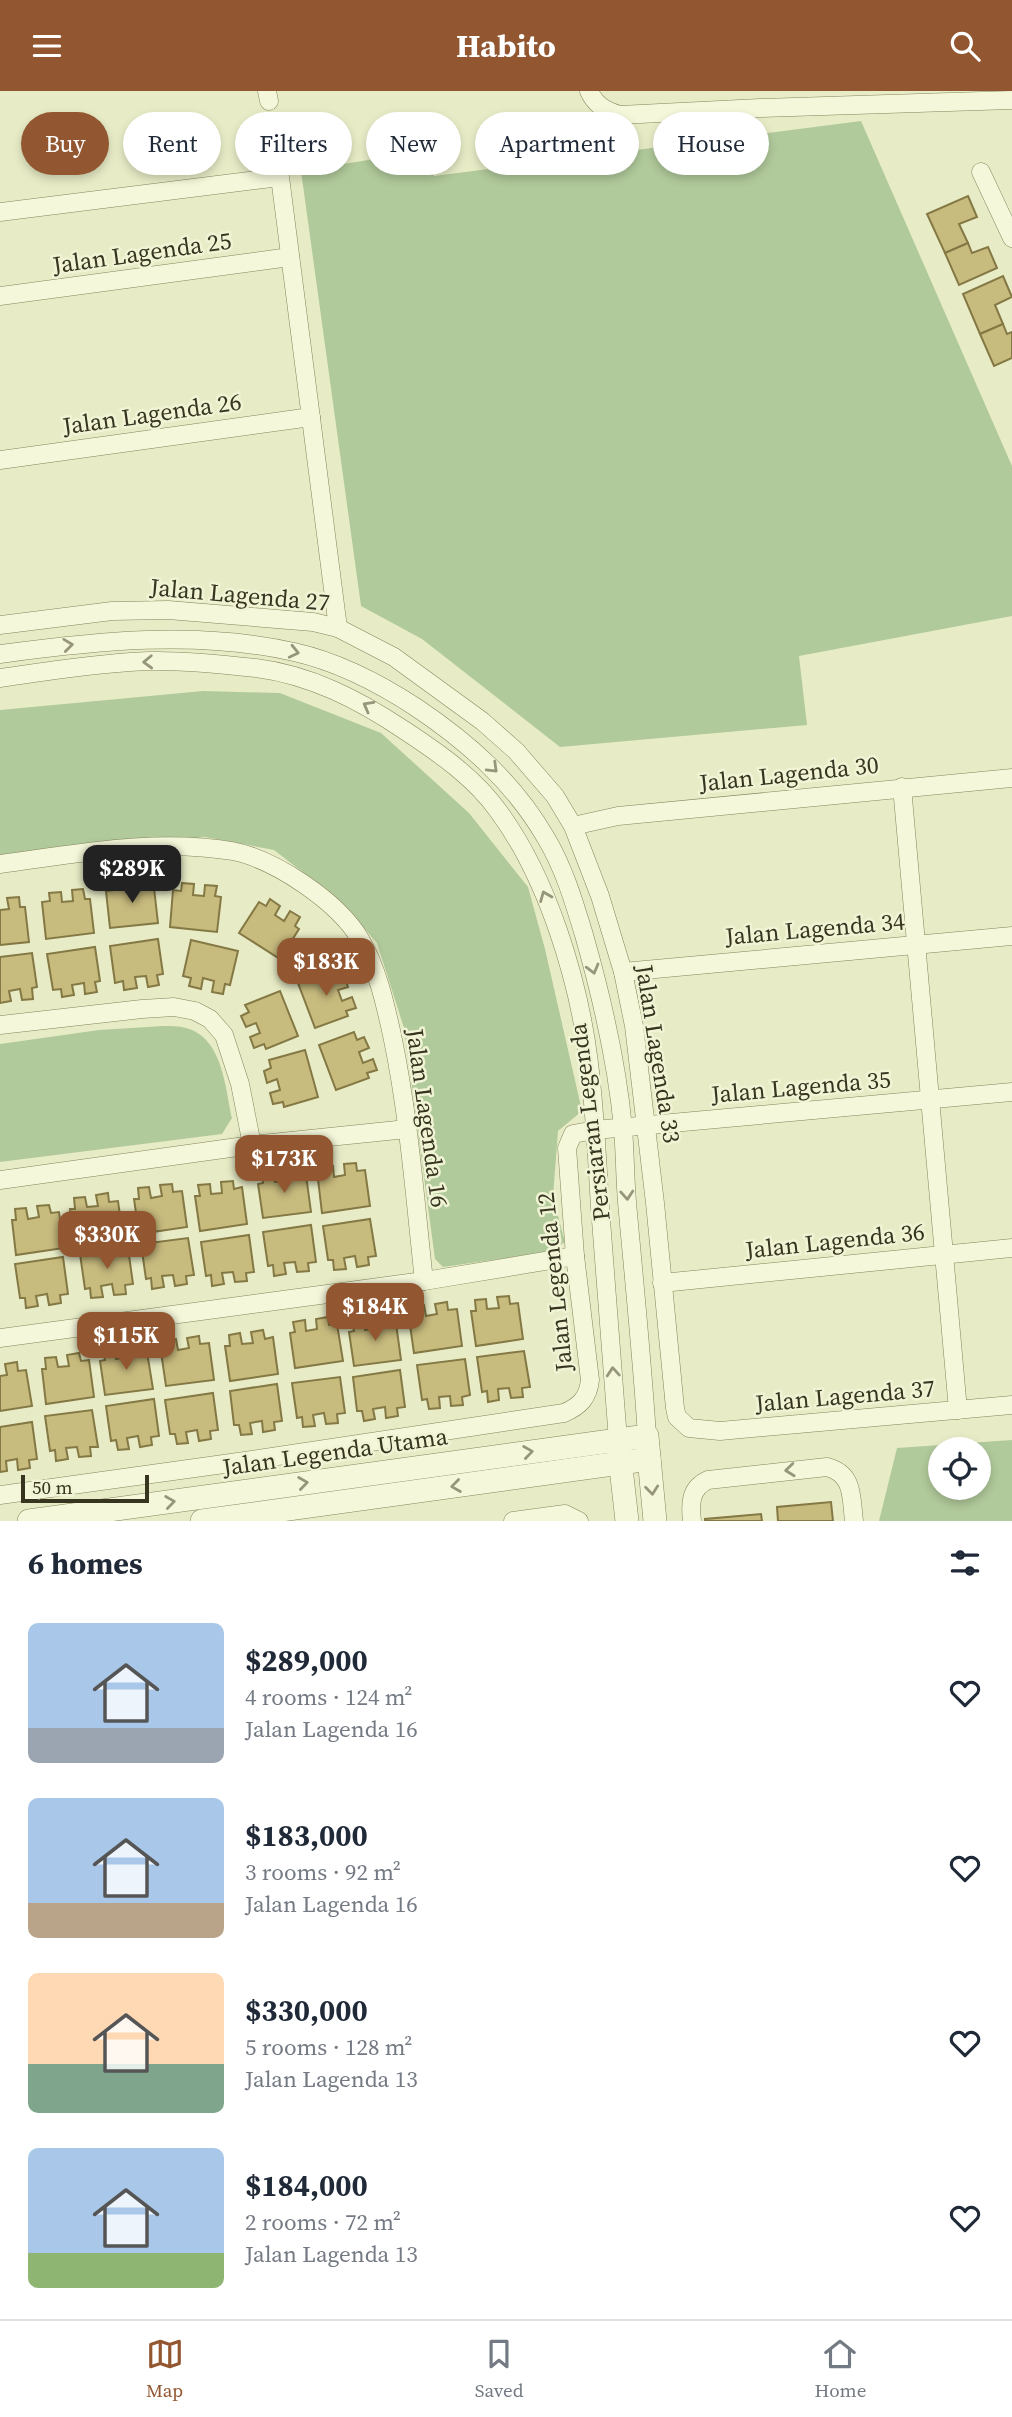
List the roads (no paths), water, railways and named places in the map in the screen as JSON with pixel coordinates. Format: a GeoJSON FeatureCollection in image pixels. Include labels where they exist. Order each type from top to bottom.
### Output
{"type":"FeatureCollection","features":[{"type":"Feature","properties":{"kind":"street"},"geometry":{"type":"LineString","coordinates":[[589,91],[599,105],[621,115],[758,99],[1012,100]]}},
{"type":"Feature","properties":{"kind":"street"},"geometry":{"type":"LineString","coordinates":[[981,172],[1012,239]]}},
{"type":"Feature","properties":{"kind":"street"},"geometry":{"type":"LineString","coordinates":[[0,212],[280,177],[338,628]]}},
{"type":"Feature","properties":{"kind":"street","name":"Jalan Lagenda 25"},"geometry":{"type":"LineString","coordinates":[[0,296],[290,257]]}},
{"type":"Feature","properties":{"kind":"street","name":"Jalan Lagenda 26"},"geometry":{"type":"LineString","coordinates":[[0,460],[311,417]]}},
{"type":"Feature","properties":{"kind":"street","name":"Jalan Lagenda 27"},"geometry":{"type":"LineString","coordinates":[[0,625],[112,611],[156,610],[212,612],[313,622],[338,628],[394,657],[456,701]]}},
{"type":"Feature","properties":{"kind":"street","name":"Persiaran Legenda"},"geometry":{"type":"LineString","coordinates":[[0,654],[110,640],[203,640],[296,652],[338,664],[384,686],[441,724],[486,761],[509,785],[548,840],[574,901],[595,973],[612,1047],[623,1127],[655,1521]]}},
{"type":"Feature","properties":{"kind":"street","name":"Persiaran Legenda"},"geometry":{"type":"LineString","coordinates":[[0,678],[148,661],[258,668],[317,683],[352,698],[425,743],[478,787],[499,811],[531,863],[550,909],[576,992],[589,1061],[618,1440],[627,1521]]}},
{"type":"Feature","properties":{"kind":"street"},"geometry":{"type":"LineString","coordinates":[[425,743],[456,701]]}},
{"type":"Feature","properties":{"kind":"street","name":"Jalan Lagenda 33"},"geometry":{"type":"LineString","coordinates":[[456,701],[516,751],[555,796],[573,826],[600,896],[623,972],[634,1026],[675,1408],[677,1417],[683,1424]]}},
{"type":"Feature","properties":{"kind":"street","name":"Jalan Lagenda 30"},"geometry":{"type":"LineString","coordinates":[[573,826],[618,816],[1012,778]]}},
{"type":"Feature","properties":{"kind":"street"},"geometry":{"type":"LineString","coordinates":[[902,787],[958,1410]]}},
{"type":"Feature","properties":{"kind":"street","name":"Jalan Lagenda 16"},"geometry":{"type":"LineString","coordinates":[[0,864],[92,852],[171,848],[232,851],[255,857],[278,868],[343,917],[360,939],[387,1011],[401,1078],[424,1281]]}},
{"type":"Feature","properties":{"kind":"street","name":"Jalan Lagenda 34"},"geometry":{"type":"LineString","coordinates":[[623,972],[1012,936]]}},
{"type":"Feature","properties":{"kind":"street"},"geometry":{"type":"LineString","coordinates":[[0,1025],[142,1009],[174,1007],[195,1011],[210,1019],[224,1035],[240,1084],[252,1145]]}},
{"type":"Feature","properties":{"kind":"street","name":"Jalan Lagenda 35"},"geometry":{"type":"LineString","coordinates":[[595,1130],[1012,1092]]}},
{"type":"Feature","properties":{"kind":"street"},"geometry":{"type":"LineString","coordinates":[[0,1180],[252,1145],[407,1129]]}},
{"type":"Feature","properties":{"kind":"street","name":"Jalan Legenda 12"},"geometry":{"type":"LineString","coordinates":[[0,1495],[553,1415],[572,1409],[581,1403],[586,1395],[590,1380],[575,1256],[567,1147],[573,1134],[595,1130]]}},
{"type":"Feature","properties":{"kind":"street","name":"Jalan Lagenda 36"},"geometry":{"type":"LineString","coordinates":[[662,1283],[1012,1248]]}},
{"type":"Feature","properties":{"kind":"street"},"geometry":{"type":"LineString","coordinates":[[0,1338],[424,1281],[575,1256]]}},
{"type":"Feature","properties":{"kind":"street","name":"Jalan Lagenda 37"},"geometry":{"type":"LineString","coordinates":[[683,1424],[698,1431],[720,1431],[1012,1405]]}},
{"type":"Feature","properties":{"kind":"street","name":"Jalan Legenda Utama"},"geometry":{"type":"LineString","coordinates":[[29,1521],[105,1516],[236,1493],[648,1436]]}},
{"type":"Feature","properties":{"kind":"street","name":"Jalan Legenda Utama"},"geometry":{"type":"LineString","coordinates":[[202,1521],[649,1459]]}},
{"type":"Feature","properties":{"kind":"street"},"geometry":{"type":"LineString","coordinates":[[231,1463],[238,1516]]}},
{"type":"Feature","properties":{"kind":"street"},"geometry":{"type":"LineString","coordinates":[[691,1513],[695,1490],[708,1480],[827,1467],[841,1473],[850,1486],[854,1521]]}},
{"type":"Feature","properties":{"kind":"street"},"geometry":{"type":"LineString","coordinates":[[513,1521],[565,1514],[579,1521]]}}]}
